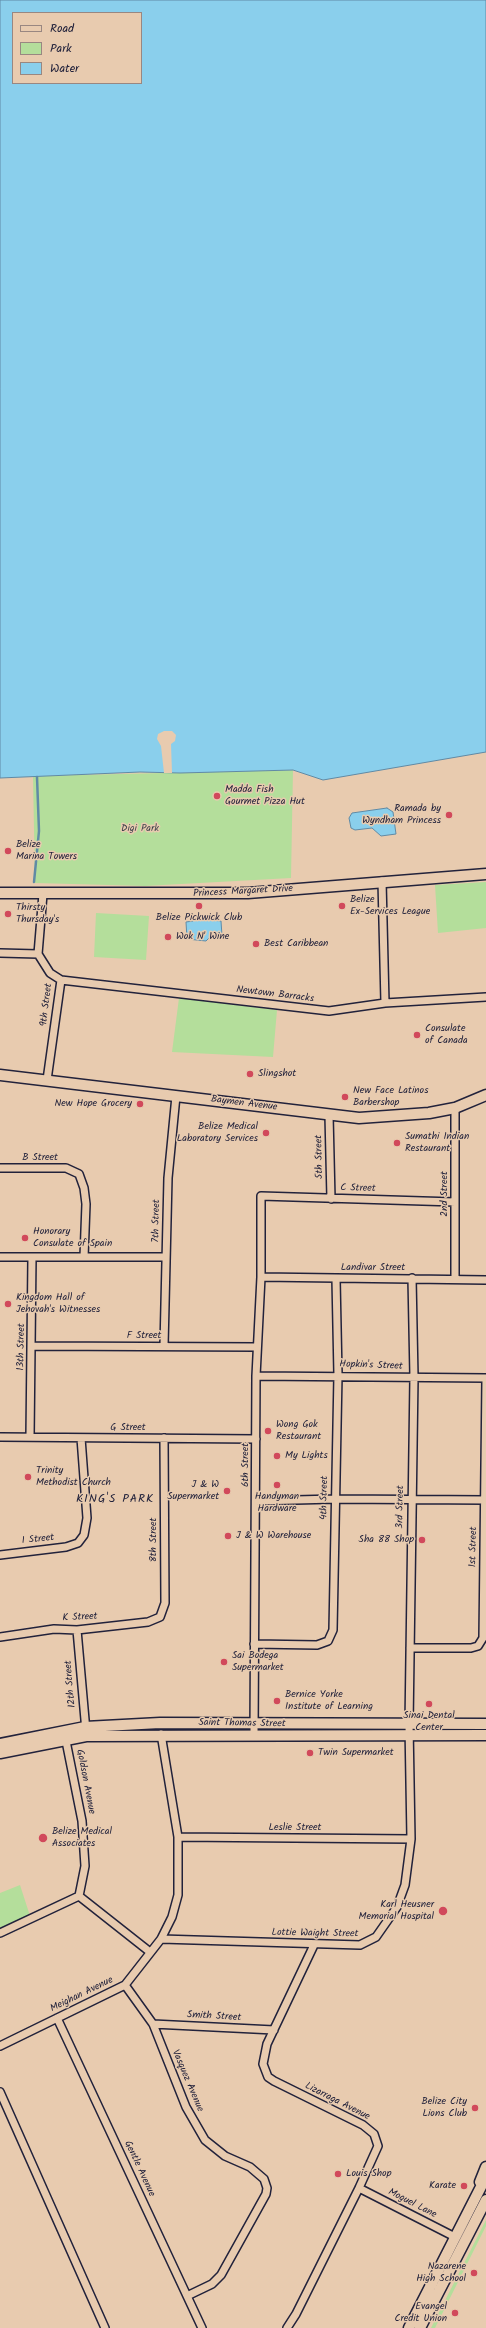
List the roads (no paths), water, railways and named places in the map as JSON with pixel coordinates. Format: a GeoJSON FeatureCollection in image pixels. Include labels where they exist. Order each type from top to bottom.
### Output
{"type":"FeatureCollection","features":[{"type":"Feature","properties":{"kind":"street","name":"Princess Margaret Drive"},"geometry":{"type":"LineString","coordinates":[[0,893],[248,893],[382,881],[486,874]]}},
{"type":"Feature","properties":{"kind":"street"},"geometry":{"type":"LineString","coordinates":[[382,881],[385,1003]]}},
{"type":"Feature","properties":{"kind":"street"},"geometry":{"type":"LineString","coordinates":[[0,953],[38,954],[43,894]]}},
{"type":"Feature","properties":{"kind":"street","name":"9th Street"},"geometry":{"type":"LineString","coordinates":[[38,954],[50,973],[61,980],[47,1080]]}},
{"type":"Feature","properties":{"kind":"street","name":"Newtown Barracks"},"geometry":{"type":"LineString","coordinates":[[61,980],[330,1011],[385,1003],[486,997]]}},
{"type":"Feature","properties":{"kind":"street","name":"Baymen Avenue"},"geometry":{"type":"LineString","coordinates":[[0,1075],[359,1118],[396,1117],[455,1108],[486,1095]]}},
{"type":"Feature","properties":{"kind":"street","name":"7th Street"},"geometry":{"type":"LineString","coordinates":[[164,1346],[168,1178],[176,1096]]}},
{"type":"Feature","properties":{"kind":"street","name":"2nd Street"},"geometry":{"type":"LineString","coordinates":[[455,1108],[455,1279]]}},
{"type":"Feature","properties":{"kind":"street","name":"5th Street"},"geometry":{"type":"LineString","coordinates":[[329,1115],[331,1199]]}},
{"type":"Feature","properties":{"kind":"street","name":"B Street"},"geometry":{"type":"LineString","coordinates":[[0,1168],[66,1168],[79,1174],[84,1188],[86,1204],[84,1257]]}},
{"type":"Feature","properties":{"kind":"street","name":"C Street"},"geometry":{"type":"LineString","coordinates":[[261,1196],[455,1202]]}},
{"type":"Feature","properties":{"kind":"street","name":"6th Street"},"geometry":{"type":"LineString","coordinates":[[254,1735],[256,1347],[261,1277],[261,1196]]}},
{"type":"Feature","properties":{"kind":"street"},"geometry":{"type":"LineString","coordinates":[[0,1256],[166,1258]]}},
{"type":"Feature","properties":{"kind":"street","name":"13th Street"},"geometry":{"type":"LineString","coordinates":[[30,1437],[32,1257]]}},
{"type":"Feature","properties":{"kind":"street","name":"Landivar Street"},"geometry":{"type":"LineString","coordinates":[[261,1277],[486,1280]]}},
{"type":"Feature","properties":{"kind":"street","name":"3rd Street"},"geometry":{"type":"LineString","coordinates":[[410,1730],[411,1500],[414,1377],[412,1278]]}},
{"type":"Feature","properties":{"kind":"street","name":"4th Street"},"geometry":{"type":"LineString","coordinates":[[254,1644],[317,1645],[328,1641],[333,1630],[334,1499],[338,1375],[336,1279]]}},
{"type":"Feature","properties":{"kind":"street","name":"F Street"},"geometry":{"type":"LineString","coordinates":[[32,1346],[256,1347]]}},
{"type":"Feature","properties":{"kind":"street","name":"Hopkin's Street"},"geometry":{"type":"LineString","coordinates":[[256,1376],[338,1375],[486,1379]]}},
{"type":"Feature","properties":{"kind":"street","name":"1st Street"},"geometry":{"type":"LineString","coordinates":[[410,1648],[471,1648],[478,1646],[483,1638],[486,1379]]}},
{"type":"Feature","properties":{"kind":"street","name":"G Street"},"geometry":{"type":"LineString","coordinates":[[0,1437],[256,1439]]}},
{"type":"Feature","properties":{"kind":"street","name":"I Street"},"geometry":{"type":"LineString","coordinates":[[0,1555],[66,1547],[78,1544],[84,1535],[87,1518],[81,1438]]}},
{"type":"Feature","properties":{"kind":"street","name":"8th Street"},"geometry":{"type":"LineString","coordinates":[[160,1617],[165,1603],[164,1438]]}},
{"type":"Feature","properties":{"kind":"street"},"geometry":{"type":"LineString","coordinates":[[256,1501],[334,1499],[485,1500]]}},
{"type":"Feature","properties":{"kind":"street","name":"K Street"},"geometry":{"type":"LineString","coordinates":[[0,1637],[54,1629],[77,1630],[148,1622],[160,1617]]}},
{"type":"Feature","properties":{"kind":"street","name":"12th Street"},"geometry":{"type":"LineString","coordinates":[[77,1630],[86,1731]]}},
{"type":"Feature","properties":{"kind":"street","name":"Saint Thomas Street"},"geometry":{"type":"LineString","coordinates":[[0,1744],[86,1731],[160,1723],[253,1724],[410,1730],[486,1735]]}},
{"type":"Feature","properties":{"kind":"street","name":"Saint Thomas Street"},"geometry":{"type":"LineString","coordinates":[[86,1731],[161,1734],[254,1735],[410,1730],[486,1724]]}},
{"type":"Feature","properties":{"kind":"street","name":"Lottie Waight Street"},"geometry":{"type":"LineString","coordinates":[[161,1939],[314,1945],[360,1945],[376,1937],[397,1907],[404,1885],[411,1839],[410,1730]]}},
{"type":"Feature","properties":{"kind":"street","name":"Saint Thomas Street"},"geometry":{"type":"LineString","coordinates":[[0,1753],[65,1734]]}},
{"type":"Feature","properties":{"kind":"street","name":"Goldson Avenue"},"geometry":{"type":"LineString","coordinates":[[65,1734],[82,1822],[84,1866],[78,1896]]}},
{"type":"Feature","properties":{"kind":"street","name":"Meighan Avenue"},"geometry":{"type":"LineString","coordinates":[[0,2046],[125,1985],[161,1939],[172,1917],[178,1895],[178,1837],[161,1734]]}},
{"type":"Feature","properties":{"kind":"street","name":"Leslie Street"},"geometry":{"type":"LineString","coordinates":[[178,1837],[411,1839]]}},
{"type":"Feature","properties":{"kind":"street"},"geometry":{"type":"LineString","coordinates":[[0,1933],[78,1896],[150,1952]]}},
{"type":"Feature","properties":{"kind":"street","name":"Lizarraga Avenue"},"geometry":{"type":"LineString","coordinates":[[287,2328],[296,2314],[359,2188],[376,2152],[377,2140],[374,2134],[363,2125],[268,2077],[263,2064],[263,2057],[274,2030],[314,1945]]}},
{"type":"Feature","properties":{"kind":"street","name":"Vasquez Avenue"},"geometry":{"type":"LineString","coordinates":[[125,1985],[153,2024],[186,2108],[205,2140],[225,2156],[250,2167],[264,2179],[267,2188],[266,2194],[221,2275],[201,2291],[188,2296]]}},
{"type":"Feature","properties":{"kind":"street","name":"Gentle Avenue"},"geometry":{"type":"LineString","coordinates":[[57,2018],[202,2328]]}},
{"type":"Feature","properties":{"kind":"street","name":"Smith Street"},"geometry":{"type":"LineString","coordinates":[[153,2024],[274,2030]]}},
{"type":"Feature","properties":{"kind":"street"},"geometry":{"type":"LineString","coordinates":[[0,2092],[105,2328]]}},
{"type":"Feature","properties":{"kind":"street"},"geometry":{"type":"LineString","coordinates":[[478,2209],[486,2167]]}},
{"type":"Feature","properties":{"kind":"street"},"geometry":{"type":"LineString","coordinates":[[420,2328],[478,2209],[486,2177]]}},
{"type":"Feature","properties":{"kind":"street","name":"Moguel Lane"},"geometry":{"type":"LineString","coordinates":[[359,2188],[455,2237]]}},
{"type":"Feature","properties":{"kind":"street"},"geometry":{"type":"LineString","coordinates":[[409,2328],[455,2237],[486,2200]]}},
{"type":"Feature","properties":{"kind":"water"},"geometry":{"type":"Polygon","coordinates":[[[0,0],[486,0],[486,752],[323,780],[293,770],[180,773],[140,772],[0,778],[0,0]]]}},
{"type":"Feature","properties":{"kind":"water"},"geometry":{"type":"Polygon","coordinates":[[[387,808],[393,812],[396,834],[381,836],[372,828],[355,830],[351,828],[349,818],[352,813],[387,808]]]}},
{"type":"Feature","properties":{"kind":"water"},"geometry":{"type":"Polygon","coordinates":[[[195,918],[221,921],[222,936],[210,937],[206,941],[187,939],[186,922],[193,921],[195,918]]]}},
{"type":"Feature","properties":{"kind":"waterway"},"geometry":{"type":"LineString","coordinates":[[34,882],[39,831],[37,777]]}},
{"type":"Feature","properties":{"kind":"place","name":"Madda Fish Gourmet Pizza Hut"},"geometry":{"type":"Point","coordinates":[217,796]}},
{"type":"Feature","properties":{"kind":"place","name":"Ramada by Wyndham Princess"},"geometry":{"type":"Point","coordinates":[449,815]}},
{"type":"Feature","properties":{"kind":"place","name":"Belize Marina Towers"},"geometry":{"type":"Point","coordinates":[8,851]}},
{"type":"Feature","properties":{"kind":"place","name":"Belize Pickwick Club"},"geometry":{"type":"Point","coordinates":[199,906]}},
{"type":"Feature","properties":{"kind":"place","name":"Belize Ex-Services League"},"geometry":{"type":"Point","coordinates":[342,906]}},
{"type":"Feature","properties":{"kind":"place","name":"Thirsty Thursday's"},"geometry":{"type":"Point","coordinates":[8,914]}},
{"type":"Feature","properties":{"kind":"place","name":"Wok N' Wine"},"geometry":{"type":"Point","coordinates":[168,937]}},
{"type":"Feature","properties":{"kind":"place","name":"Best Caribbean"},"geometry":{"type":"Point","coordinates":[256,944]}},
{"type":"Feature","properties":{"kind":"place","name":"Consulate of Canada"},"geometry":{"type":"Point","coordinates":[417,1035]}},
{"type":"Feature","properties":{"kind":"place","name":"Slingshot"},"geometry":{"type":"Point","coordinates":[250,1074]}},
{"type":"Feature","properties":{"kind":"place","name":"New Face Latinos Barbershop"},"geometry":{"type":"Point","coordinates":[345,1097]}},
{"type":"Feature","properties":{"kind":"place","name":"New Hope Grocery"},"geometry":{"type":"Point","coordinates":[140,1104]}},
{"type":"Feature","properties":{"kind":"place","name":"Belize Medical Laboratory Services"},"geometry":{"type":"Point","coordinates":[266,1133]}},
{"type":"Feature","properties":{"kind":"place","name":"Sumathi Indian Restaurant"},"geometry":{"type":"Point","coordinates":[397,1143]}},
{"type":"Feature","properties":{"kind":"place","name":"Honorary Consulate of Spain"},"geometry":{"type":"Point","coordinates":[25,1238]}},
{"type":"Feature","properties":{"kind":"place","name":"Kingdom Hall of Jehovah's Witnesses"},"geometry":{"type":"Point","coordinates":[8,1304]}},
{"type":"Feature","properties":{"kind":"place","name":"Wong Gok Restaurant"},"geometry":{"type":"Point","coordinates":[268,1431]}},
{"type":"Feature","properties":{"kind":"place","name":"My Lights"},"geometry":{"type":"Point","coordinates":[277,1456]}},
{"type":"Feature","properties":{"kind":"place","name":"Trinity Methodist Church"},"geometry":{"type":"Point","coordinates":[28,1477]}},
{"type":"Feature","properties":{"kind":"place","name":"Handyman Hardware"},"geometry":{"type":"Point","coordinates":[277,1485]}},
{"type":"Feature","properties":{"kind":"place","name":"J & W Supermarket"},"geometry":{"type":"Point","coordinates":[227,1491]}},
{"type":"Feature","properties":{"kind":"place","name":"J & W Warehouse"},"geometry":{"type":"Point","coordinates":[228,1536]}},
{"type":"Feature","properties":{"kind":"place","name":"Sha 88 Shop"},"geometry":{"type":"Point","coordinates":[422,1540]}},
{"type":"Feature","properties":{"kind":"place","name":"Sai Bodega Supermarket"},"geometry":{"type":"Point","coordinates":[224,1662]}},
{"type":"Feature","properties":{"kind":"place","name":"Bernice Yorke Institute of Learning"},"geometry":{"type":"Point","coordinates":[277,1701]}},
{"type":"Feature","properties":{"kind":"place","name":"Sinai Dental Center"},"geometry":{"type":"Point","coordinates":[429,1704]}},
{"type":"Feature","properties":{"kind":"place","name":"Twin Supermarket"},"geometry":{"type":"Point","coordinates":[310,1753]}},
{"type":"Feature","properties":{"kind":"place","name":"Belize Medical Associates"},"geometry":{"type":"Point","coordinates":[43,1838]}},
{"type":"Feature","properties":{"kind":"place","name":"Karl Heusner Memorial Hospital"},"geometry":{"type":"Point","coordinates":[443,1911]}},
{"type":"Feature","properties":{"kind":"place","name":"Belize City Lions Club"},"geometry":{"type":"Point","coordinates":[475,2108]}},
{"type":"Feature","properties":{"kind":"place","name":"Louis Shop"},"geometry":{"type":"Point","coordinates":[338,2174]}},
{"type":"Feature","properties":{"kind":"place","name":"Karate"},"geometry":{"type":"Point","coordinates":[464,2186]}},
{"type":"Feature","properties":{"kind":"place","name":"Nazarene High School"},"geometry":{"type":"Point","coordinates":[474,2273]}},
{"type":"Feature","properties":{"kind":"place","name":"Evangel Credit Union"},"geometry":{"type":"Point","coordinates":[455,2313]}},
{"type":"Feature","properties":{"kind":"district","name":"KING'S PARK"},"geometry":{"type":"Point","coordinates":[115,1500]}},
{"type":"Feature","properties":{"kind":"park label","name":"Digi Park"},"geometry":{"type":"Point","coordinates":[140,829]}}]}
